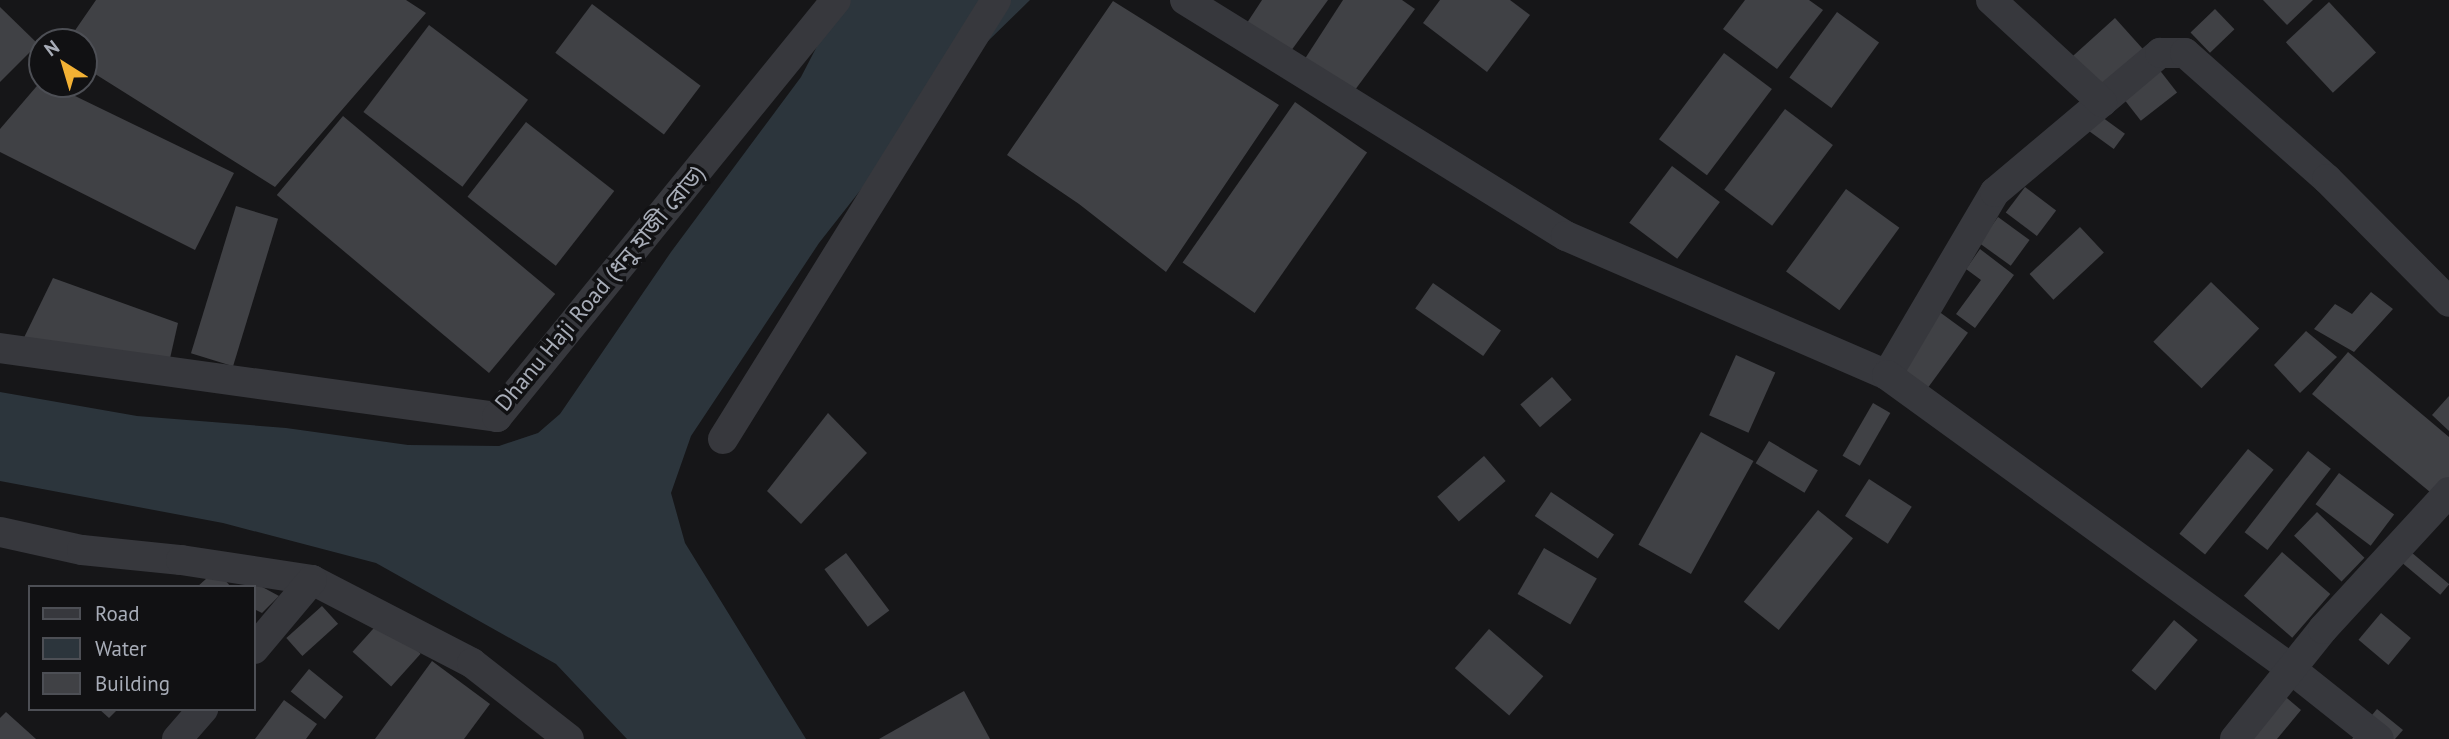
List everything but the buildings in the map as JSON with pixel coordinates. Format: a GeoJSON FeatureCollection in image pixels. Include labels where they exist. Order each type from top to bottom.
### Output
{"type":"FeatureCollection","features":[{"type":"Feature","properties":{"kind":"street","name":"Dhanu Haji Road (ধনু হাজী রোড)"},"geometry":{"type":"LineString","coordinates":[[0,348],[497,417],[836,0]]}},
{"type":"Feature","properties":{"kind":"street"},"geometry":{"type":"LineString","coordinates":[[723,439],[996,0]]}},
{"type":"Feature","properties":{"kind":"street"},"geometry":{"type":"LineString","coordinates":[[1185,0],[1566,236],[1887,375],[2291,668],[2379,739]]}},
{"type":"Feature","properties":{"kind":"street"},"geometry":{"type":"LineString","coordinates":[[1991,0],[2102,102]]}},
{"type":"Feature","properties":{"kind":"street"},"geometry":{"type":"LineString","coordinates":[[1887,375],[1995,192],[2160,53],[2185,53],[2327,179],[2449,302]]}},
{"type":"Feature","properties":{"kind":"street"},"geometry":{"type":"LineString","coordinates":[[2235,739],[2291,668],[2449,492]]}},
{"type":"Feature","properties":{"kind":"street"},"geometry":{"type":"LineString","coordinates":[[0,532],[82,551],[181,560],[312,580],[472,663],[569,739]]}},
{"type":"Feature","properties":{"kind":"street"},"geometry":{"type":"LineString","coordinates":[[256,647],[312,580]]}},
{"type":"Feature","properties":{"kind":"street"},"geometry":{"type":"LineString","coordinates":[[177,739],[200,711]]}},
{"type":"Feature","properties":{"kind":"water"},"geometry":{"type":"Polygon","coordinates":[[[841,0],[1030,0],[943,85],[819,243],[691,436],[671,493],[685,543],[806,739],[627,739],[556,664],[376,563],[223,523],[0,481],[0,392],[137,416],[286,428],[408,445],[499,446],[538,433],[560,414],[671,252],[801,77],[841,0]]]}}]}
